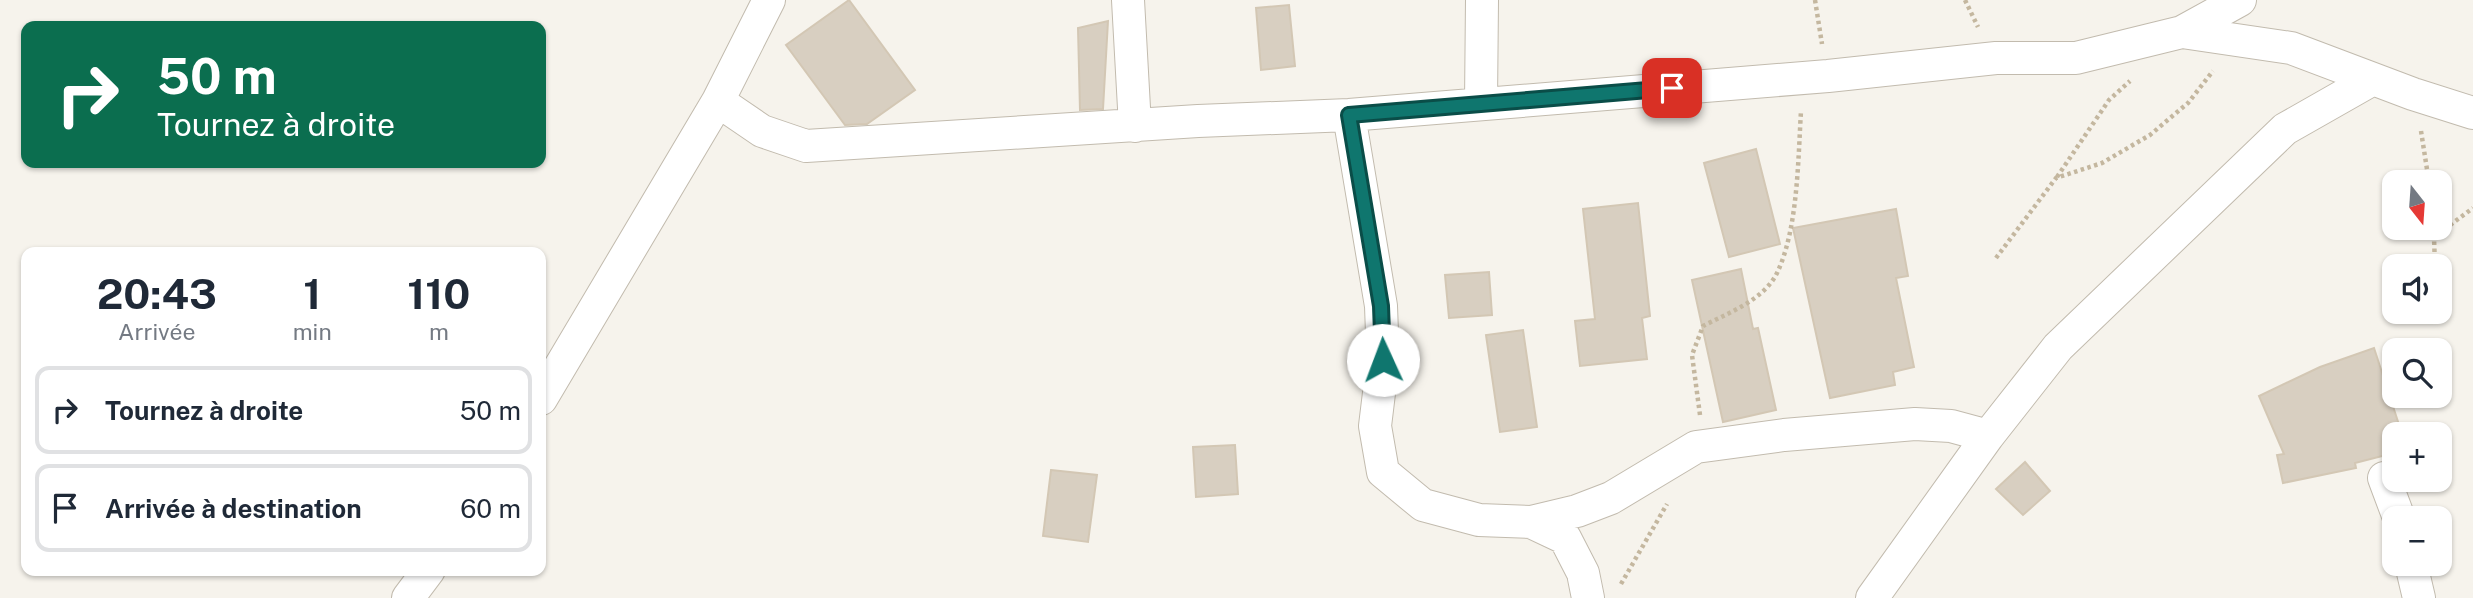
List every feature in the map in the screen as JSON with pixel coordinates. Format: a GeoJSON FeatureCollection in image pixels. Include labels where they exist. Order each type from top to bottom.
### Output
{"type":"FeatureCollection","features":[{"type":"Feature","properties":{"kind":"street"},"geometry":{"type":"LineString","coordinates":[[546,391],[718,102],[769,0]]}},
{"type":"Feature","properties":{"kind":"street"},"geometry":{"type":"LineString","coordinates":[[1128,0],[1135,126]]}},
{"type":"Feature","properties":{"kind":"street"},"geometry":{"type":"LineString","coordinates":[[1481,103],[1482,0]]}},
{"type":"Feature","properties":{"kind":"street"},"geometry":{"type":"LineString","coordinates":[[718,102],[762,131],[806,146],[1349,115],[1816,77],[1996,58],[2076,58],[2182,32],[2240,0]]}},
{"type":"Feature","properties":{"kind":"street"},"geometry":{"type":"LineString","coordinates":[[2182,32],[2291,48],[2413,94],[2473,113]]}},
{"type":"Feature","properties":{"kind":"street"},"geometry":{"type":"LineString","coordinates":[[1872,598],[1988,436],[2058,347],[2285,129],[2336,97],[2373,79]]}},
{"type":"Feature","properties":{"kind":"street"},"geometry":{"type":"LineString","coordinates":[[1349,115],[1381,306],[1383,360],[1375,426],[1383,472],[1423,505],[1479,520],[1531,522],[1577,511],[1611,498],[1696,447],[1795,434],[1915,424],[1951,426],[1988,436]]}},
{"type":"Feature","properties":{"kind":"street"},"geometry":{"type":"LineString","coordinates":[[1531,522],[1564,538],[1583,573],[1602,594]]}},
{"type":"Feature","properties":{"kind":"street"},"geometry":{"type":"LineString","coordinates":[[408,598],[424,576]]}},
{"type":"Feature","properties":{"kind":"street"},"geometry":{"type":"LineString","coordinates":[[2415,576],[2420,598]]}},
{"type":"Feature","properties":{"kind":"path"},"geometry":{"type":"LineString","coordinates":[[1696,447],[1701,410],[1692,355],[1703,326],[1750,302],[1777,274],[1796,194],[1816,77],[1815,0]]}},
{"type":"Feature","properties":{"kind":"path"},"geometry":{"type":"LineString","coordinates":[[2056,178],[2102,163],[2150,135],[2188,103],[2237,40]]}},
{"type":"Feature","properties":{"kind":"path"},"geometry":{"type":"LineString","coordinates":[[1996,258],[2056,178],[2109,100],[2136,75]]}},
{"type":"Feature","properties":{"kind":"path"},"geometry":{"type":"LineString","coordinates":[[2413,94],[2427,170]]}},
{"type":"Feature","properties":{"kind":"path"},"geometry":{"type":"LineString","coordinates":[[2452,224],[2473,208]]}},
{"type":"Feature","properties":{"kind":"path"},"geometry":{"type":"LineString","coordinates":[[1602,594],[1629,573],[1670,497]]}},
{"type":"Feature","properties":{"kind":"building"},"geometry":{"type":"Polygon","coordinates":[[[849,0],[915,90],[867,124],[845,125],[786,45],[849,0]]]}},
{"type":"Feature","properties":{"kind":"building"},"geometry":{"type":"Polygon","coordinates":[[[1289,5],[1295,66],[1261,70],[1256,8],[1289,5]]]}},
{"type":"Feature","properties":{"kind":"building"},"geometry":{"type":"Polygon","coordinates":[[[1108,21],[1103,109],[1080,110],[1078,28],[1108,21]]]}},
{"type":"Feature","properties":{"kind":"building"},"geometry":{"type":"Polygon","coordinates":[[[1756,149],[1780,244],[1729,257],[1704,163],[1756,149]]]}},
{"type":"Feature","properties":{"kind":"building"},"geometry":{"type":"Polygon","coordinates":[[[1638,203],[1650,316],[1642,318],[1647,359],[1580,366],[1575,321],[1595,319],[1583,209],[1638,203]]]}},
{"type":"Feature","properties":{"kind":"building"},"geometry":{"type":"Polygon","coordinates":[[[1896,209],[1908,276],[1896,278],[1914,367],[1893,372],[1895,385],[1830,398],[1793,228],[1896,209]]]}},
{"type":"Feature","properties":{"kind":"building"},"geometry":{"type":"Polygon","coordinates":[[[1741,269],[1753,329],[1758,328],[1776,410],[1723,422],[1692,280],[1741,269]]]}},
{"type":"Feature","properties":{"kind":"building"},"geometry":{"type":"Polygon","coordinates":[[[1489,272],[1492,315],[1449,318],[1445,275],[1489,272]]]}},
{"type":"Feature","properties":{"kind":"building"},"geometry":{"type":"Polygon","coordinates":[[[1523,330],[1537,427],[1500,432],[1486,335],[1523,330]]]}},
{"type":"Feature","properties":{"kind":"building"},"geometry":{"type":"Polygon","coordinates":[[[2374,348],[2382,373],[2382,408],[2394,408],[2398,422],[2382,422],[2382,456],[2355,463],[2356,468],[2283,483],[2277,455],[2284,454],[2259,396],[2320,367],[2374,348]]]}},
{"type":"Feature","properties":{"kind":"building"},"geometry":{"type":"Polygon","coordinates":[[[1235,445],[1238,494],[1196,497],[1193,447],[1235,445]]]}},
{"type":"Feature","properties":{"kind":"building"},"geometry":{"type":"Polygon","coordinates":[[[2025,462],[2050,491],[2023,515],[1996,489],[2025,462]]]}},
{"type":"Feature","properties":{"kind":"building"},"geometry":{"type":"Polygon","coordinates":[[[1051,470],[1097,475],[1088,542],[1043,536],[1051,470]]]}},
{"type":"Feature","properties":{"kind":"route"},"geometry":{"type":"LineString","coordinates":[[1383,360],[1381,306],[1357,177],[1349,115],[1672,88]]}}]}
